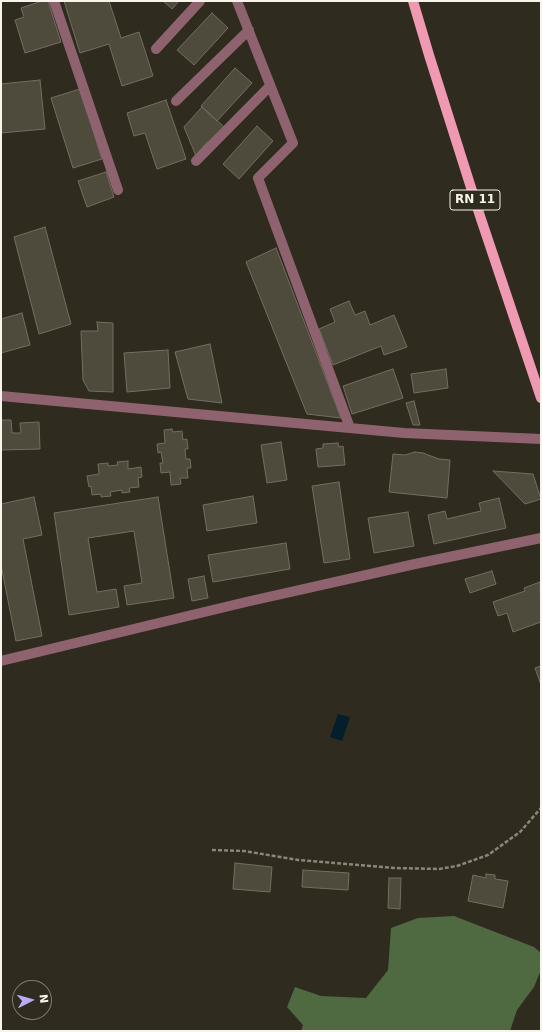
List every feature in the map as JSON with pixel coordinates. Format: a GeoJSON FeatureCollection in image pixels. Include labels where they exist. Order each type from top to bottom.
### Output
{"type":"FeatureCollection","features":[{"type":"Feature","properties":{"kind":"main road","name":"RN 11"},"geometry":{"type":"LineString","coordinates":[[413,1],[480,216],[541,398]]}},
{"type":"Feature","properties":{"kind":"street"},"geometry":{"type":"LineString","coordinates":[[54,1],[118,190]]}},
{"type":"Feature","properties":{"kind":"street"},"geometry":{"type":"LineString","coordinates":[[156,48],[200,1]]}},
{"type":"Feature","properties":{"kind":"street"},"geometry":{"type":"LineString","coordinates":[[237,1],[293,143],[258,178],[350,428]]}},
{"type":"Feature","properties":{"kind":"street"},"geometry":{"type":"LineString","coordinates":[[176,101],[248,30]]}},
{"type":"Feature","properties":{"kind":"street"},"geometry":{"type":"LineString","coordinates":[[196,161],[270,86]]}},
{"type":"Feature","properties":{"kind":"street"},"geometry":{"type":"LineString","coordinates":[[1,396],[404,433],[541,439]]}},
{"type":"Feature","properties":{"kind":"street"},"geometry":{"type":"LineString","coordinates":[[1,661],[415,564],[541,538]]}},
{"type":"Feature","properties":{"kind":"path"},"geometry":{"type":"LineString","coordinates":[[212,850],[244,851],[298,860],[394,868],[439,869],[457,866],[488,855],[520,832],[541,808]]}},
{"type":"Feature","properties":{"kind":"green space"},"geometry":{"type":"Polygon","coordinates":[[[454,916],[534,947],[541,953],[541,970],[534,987],[517,1010],[510,1031],[301,1031],[303,1025],[287,1007],[295,987],[321,996],[366,998],[388,970],[391,928],[418,918],[454,916]]]}},
{"type":"Feature","properties":{"kind":"water"},"geometry":{"type":"Polygon","coordinates":[[[338,714],[350,717],[342,741],[330,737],[338,714]]]}},
{"type":"Feature","properties":{"kind":"building"},"geometry":{"type":"Polygon","coordinates":[[[42,1],[48,1],[61,42],[25,53],[15,20],[24,17],[21,8],[42,1]]]}},
{"type":"Feature","properties":{"kind":"building"},"geometry":{"type":"Polygon","coordinates":[[[64,1],[109,1],[121,38],[139,32],[153,76],[122,86],[109,44],[80,53],[64,1]]]}},
{"type":"Feature","properties":{"kind":"building"},"geometry":{"type":"Polygon","coordinates":[[[163,1],[179,1],[172,9],[163,1]]]}},
{"type":"Feature","properties":{"kind":"building"},"geometry":{"type":"Polygon","coordinates":[[[212,13],[228,28],[194,65],[177,50],[212,13]]]}},
{"type":"Feature","properties":{"kind":"building"},"geometry":{"type":"Polygon","coordinates":[[[235,68],[252,83],[217,121],[201,106],[235,68]]]}},
{"type":"Feature","properties":{"kind":"building"},"geometry":{"type":"Polygon","coordinates":[[[40,80],[45,129],[1,133],[1,84],[40,80]]]}},
{"type":"Feature","properties":{"kind":"building"},"geometry":{"type":"Polygon","coordinates":[[[80,89],[102,159],[73,168],[51,98],[80,89]]]}},
{"type":"Feature","properties":{"kind":"building"},"geometry":{"type":"Polygon","coordinates":[[[166,100],[186,159],[157,169],[145,133],[134,136],[127,113],[166,100]]]}},
{"type":"Feature","properties":{"kind":"building"},"geometry":{"type":"Polygon","coordinates":[[[202,107],[224,127],[210,144],[207,142],[196,156],[184,127],[202,107]]]}},
{"type":"Feature","properties":{"kind":"building"},"geometry":{"type":"Polygon","coordinates":[[[257,126],[273,141],[239,179],[223,164],[257,126]]]}},
{"type":"Feature","properties":{"kind":"building"},"geometry":{"type":"Polygon","coordinates":[[[106,172],[114,197],[87,207],[78,181],[106,172]]]}},
{"type":"Feature","properties":{"kind":"building"},"geometry":{"type":"Polygon","coordinates":[[[45,227],[71,324],[39,334],[14,237],[45,227]]]}},
{"type":"Feature","properties":{"kind":"building"},"geometry":{"type":"Polygon","coordinates":[[[276,248],[341,418],[307,414],[246,262],[276,248]]]}},
{"type":"Feature","properties":{"kind":"building"},"geometry":{"type":"Polygon","coordinates":[[[349,301],[355,315],[365,311],[370,325],[394,315],[407,347],[384,355],[381,346],[333,365],[319,329],[335,322],[330,309],[349,301]]]}},
{"type":"Feature","properties":{"kind":"building"},"geometry":{"type":"Polygon","coordinates":[[[22,313],[30,345],[1,353],[1,319],[22,313]]]}},
{"type":"Feature","properties":{"kind":"building"},"geometry":{"type":"Polygon","coordinates":[[[97,322],[113,323],[113,392],[89,391],[83,380],[81,331],[98,331],[97,322]]]}},
{"type":"Feature","properties":{"kind":"building"},"geometry":{"type":"Polygon","coordinates":[[[210,344],[222,403],[188,399],[175,352],[210,344]]]}},
{"type":"Feature","properties":{"kind":"building"},"geometry":{"type":"Polygon","coordinates":[[[168,350],[170,388],[127,392],[124,353],[168,350]]]}},
{"type":"Feature","properties":{"kind":"building"},"geometry":{"type":"Polygon","coordinates":[[[393,369],[403,398],[352,414],[343,386],[393,369]]]}},
{"type":"Feature","properties":{"kind":"building"},"geometry":{"type":"Polygon","coordinates":[[[446,369],[448,388],[414,393],[411,374],[446,369]]]}},
{"type":"Feature","properties":{"kind":"building"},"geometry":{"type":"Polygon","coordinates":[[[414,401],[420,425],[413,425],[406,403],[414,401]]]}},
{"type":"Feature","properties":{"kind":"building"},"geometry":{"type":"Polygon","coordinates":[[[1,420],[11,420],[12,433],[21,433],[20,423],[39,422],[40,449],[1,450],[1,420]]]}},
{"type":"Feature","properties":{"kind":"building"},"geometry":{"type":"Polygon","coordinates":[[[172,429],[173,432],[182,431],[183,440],[187,439],[188,449],[185,449],[186,459],[190,459],[191,468],[187,468],[188,478],[180,478],[181,484],[171,485],[170,472],[161,473],[160,463],[163,463],[161,452],[158,453],[157,444],[165,443],[164,430],[172,429]]]}},
{"type":"Feature","properties":{"kind":"building"},"geometry":{"type":"Polygon","coordinates":[[[281,442],[287,480],[267,483],[261,445],[281,442]]]}},
{"type":"Feature","properties":{"kind":"building"},"geometry":{"type":"Polygon","coordinates":[[[338,443],[339,447],[343,446],[345,465],[318,467],[316,449],[323,448],[323,444],[338,443]]]}},
{"type":"Feature","properties":{"kind":"building"},"geometry":{"type":"Polygon","coordinates":[[[415,452],[423,453],[439,459],[450,460],[447,498],[389,492],[393,454],[405,455],[415,452]]]}},
{"type":"Feature","properties":{"kind":"building"},"geometry":{"type":"Polygon","coordinates":[[[128,461],[128,469],[141,467],[142,477],[138,478],[139,487],[129,488],[130,492],[122,493],[122,490],[110,492],[111,496],[101,497],[101,494],[92,495],[91,486],[89,487],[87,476],[99,474],[98,464],[108,463],[108,466],[118,465],[117,462],[128,461]]]}},
{"type":"Feature","properties":{"kind":"building"},"geometry":{"type":"Polygon","coordinates":[[[493,471],[533,474],[541,499],[525,504],[493,471]]]}},
{"type":"Feature","properties":{"kind":"building"},"geometry":{"type":"Polygon","coordinates":[[[339,482],[350,559],[324,563],[312,486],[339,482]]]}},
{"type":"Feature","properties":{"kind":"building"},"geometry":{"type":"Polygon","coordinates":[[[253,496],[257,523],[207,531],[203,505],[253,496]]]}},
{"type":"Feature","properties":{"kind":"building"},"geometry":{"type":"Polygon","coordinates":[[[34,497],[42,535],[23,539],[42,636],[16,641],[1,565],[1,504],[34,497]]]}},
{"type":"Feature","properties":{"kind":"building"},"geometry":{"type":"Polygon","coordinates":[[[158,497],[174,598],[127,605],[124,586],[142,583],[134,531],[88,538],[97,592],[116,589],[119,607],[69,615],[54,513],[158,497]]]}},
{"type":"Feature","properties":{"kind":"building"},"geometry":{"type":"Polygon","coordinates":[[[499,498],[506,528],[434,544],[428,515],[445,511],[447,519],[481,511],[479,503],[499,498]]]}},
{"type":"Feature","properties":{"kind":"building"},"geometry":{"type":"Polygon","coordinates":[[[408,512],[414,546],[374,553],[368,518],[408,512]]]}},
{"type":"Feature","properties":{"kind":"building"},"geometry":{"type":"Polygon","coordinates":[[[286,543],[290,569],[213,582],[208,555],[286,543]]]}},
{"type":"Feature","properties":{"kind":"building"},"geometry":{"type":"Polygon","coordinates":[[[492,571],[496,584],[470,593],[465,579],[492,571]]]}},
{"type":"Feature","properties":{"kind":"building"},"geometry":{"type":"Polygon","coordinates":[[[204,576],[208,598],[192,601],[188,579],[204,576]]]}},
{"type":"Feature","properties":{"kind":"building"},"geometry":{"type":"Polygon","coordinates":[[[540,582],[541,622],[513,632],[507,613],[498,616],[493,602],[525,591],[524,588],[540,582]]]}},
{"type":"Feature","properties":{"kind":"building"},"geometry":{"type":"Polygon","coordinates":[[[541,666],[541,685],[535,668],[541,666]]]}},
{"type":"Feature","properties":{"kind":"building"},"geometry":{"type":"Polygon","coordinates":[[[235,863],[272,867],[270,892],[233,889],[235,863]]]}},
{"type":"Feature","properties":{"kind":"building"},"geometry":{"type":"Polygon","coordinates":[[[303,870],[349,873],[348,890],[302,887],[303,870]]]}},
{"type":"Feature","properties":{"kind":"building"},"geometry":{"type":"Polygon","coordinates":[[[486,874],[495,875],[495,879],[508,881],[503,908],[468,901],[473,875],[486,878],[486,874]]]}},
{"type":"Feature","properties":{"kind":"building"},"geometry":{"type":"Polygon","coordinates":[[[389,878],[401,878],[400,909],[388,908],[389,878]]]}}]}
